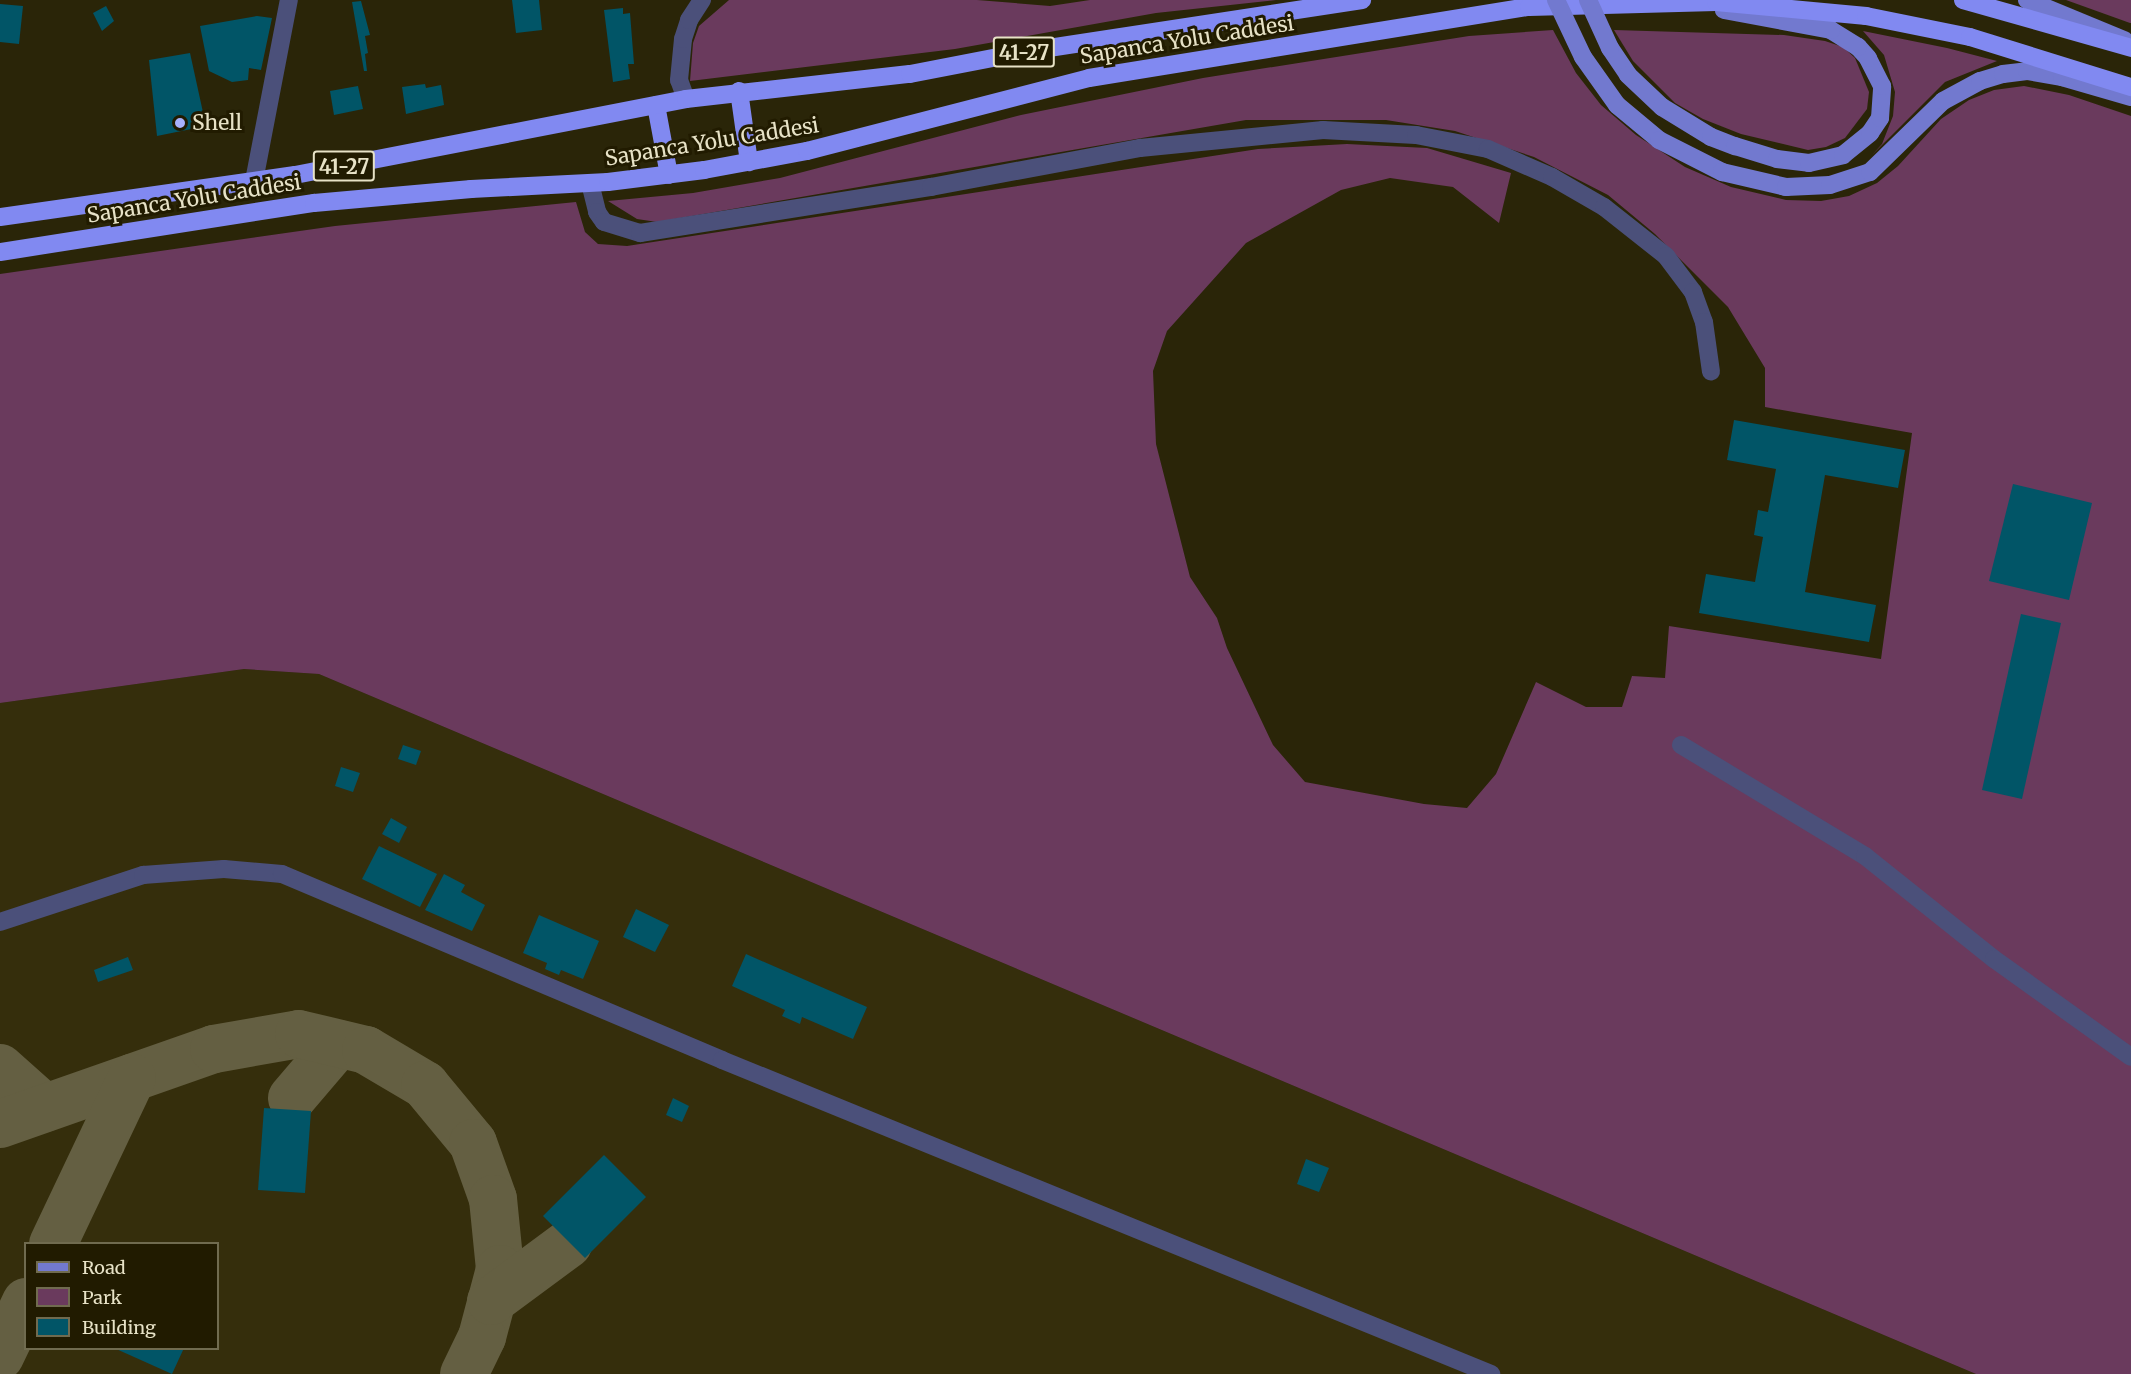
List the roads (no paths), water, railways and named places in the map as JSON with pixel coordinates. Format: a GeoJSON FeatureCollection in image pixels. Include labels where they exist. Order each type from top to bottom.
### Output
{"type":"FeatureCollection","features":[{"type":"Feature","properties":{"kind":"highway","name":"Sapanca Yolu Caddesi"},"geometry":{"type":"LineString","coordinates":[[0,217],[254,181],[686,99],[739,91],[910,74],[1029,51],[1362,0]]}},
{"type":"Feature","properties":{"kind":"highway"},"geometry":{"type":"LineString","coordinates":[[1963,0],[2057,24],[2131,48]]}},
{"type":"Feature","properties":{"kind":"highway","name":"Sapanca Yolu Caddesi"},"geometry":{"type":"LineString","coordinates":[[0,252],[314,203],[669,175],[749,162],[873,135],[1089,78],[1493,12],[1678,1],[1866,16],[1970,37],[2131,87]]}},
{"type":"Feature","properties":{"kind":"highway"},"geometry":{"type":"LineString","coordinates":[[739,91],[749,162]]}},
{"type":"Feature","properties":{"kind":"highway"},"geometry":{"type":"LineString","coordinates":[[656,105],[669,175]]}},
{"type":"Feature","properties":{"kind":"main road"},"geometry":{"type":"LineString","coordinates":[[1556,0],[1583,57],[1617,105],[1659,140],[1722,172],[1786,187],[1830,185],[1870,172],[1943,101],[1980,81],[2003,74],[2027,71],[2062,77],[2131,97]]}},
{"type":"Feature","properties":{"kind":"main road"},"geometry":{"type":"LineString","coordinates":[[1588,0],[1610,48],[1635,82],[1670,112],[1711,137],[1777,159],[1809,163],[1843,155],[1870,133],[1880,118],[1882,86],[1876,71],[1844,36],[1678,1]]}},
{"type":"Feature","properties":{"kind":"main road"},"geometry":{"type":"LineString","coordinates":[[2027,0],[2131,43]]}},
{"type":"Feature","properties":{"kind":"street"},"geometry":{"type":"LineString","coordinates":[[254,181],[289,0]]}},
{"type":"Feature","properties":{"kind":"street"},"geometry":{"type":"LineString","coordinates":[[686,99],[679,80],[683,39],[696,2]]}},
{"type":"Feature","properties":{"kind":"street"},"geometry":{"type":"LineString","coordinates":[[590,183],[604,222],[640,233],[920,189],[1162,145],[1323,130],[1416,135],[1488,149],[1552,177],[1604,207],[1666,256],[1693,292],[1704,322],[1712,372]]}},
{"type":"Feature","properties":{"kind":"street"},"geometry":{"type":"LineString","coordinates":[[1681,746],[1864,856],[1994,959],[2131,1057]]}},
{"type":"Feature","properties":{"kind":"street"},"geometry":{"type":"LineString","coordinates":[[0,922],[143,875],[224,869],[282,874],[733,1065],[1491,1374]]}},
{"type":"Feature","properties":{"kind":"place","name":"Shell"},"geometry":{"type":"Point","coordinates":[180,123]}}]}
